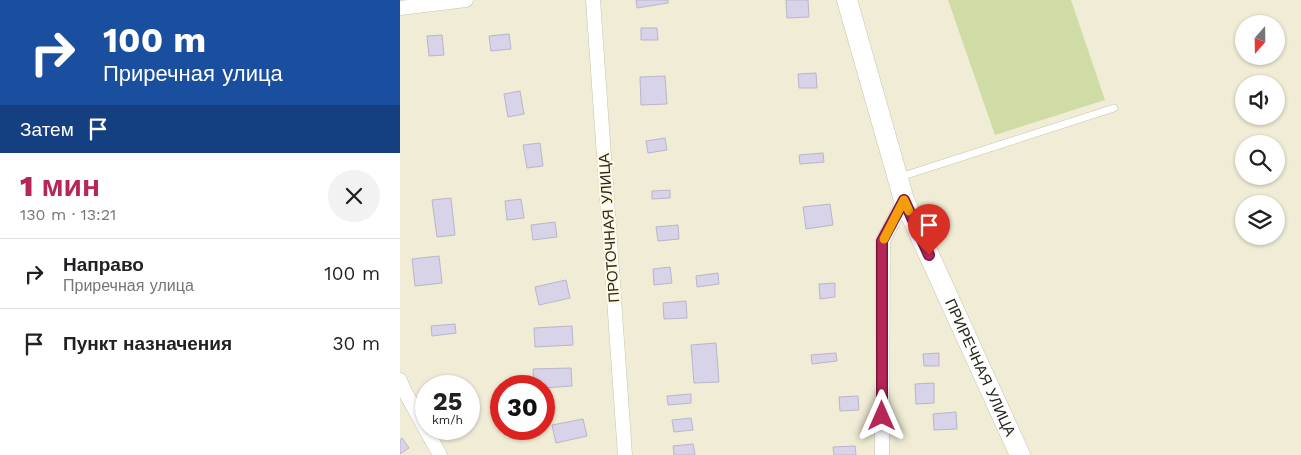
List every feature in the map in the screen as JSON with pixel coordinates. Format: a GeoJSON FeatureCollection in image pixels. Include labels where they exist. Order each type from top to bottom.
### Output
{"type":"FeatureCollection","features":[{"type":"Feature","properties":{"kind":"street"},"geometry":{"type":"LineString","coordinates":[[400,8],[466,0]]}},
{"type":"Feature","properties":{"kind":"street","name":"ПРОТОЧНАЯ УЛИЦА"},"geometry":{"type":"LineString","coordinates":[[593,0],[625,455]]}},
{"type":"Feature","properties":{"kind":"street","name":"ПРИРЕЧНАЯ УЛИЦА"},"geometry":{"type":"LineString","coordinates":[[847,0],[904,200],[1020,455]]}},
{"type":"Feature","properties":{"kind":"street"},"geometry":{"type":"LineString","coordinates":[[882,455],[882,241],[904,200]]}},
{"type":"Feature","properties":{"kind":"street"},"geometry":{"type":"LineString","coordinates":[[400,380],[440,455]]}},
{"type":"Feature","properties":{"kind":"lane"},"geometry":{"type":"LineString","coordinates":[[898,178],[1114,108]]}},
{"type":"Feature","properties":{"kind":"green space"},"geometry":{"type":"Polygon","coordinates":[[[948,0],[1071,0],[1105,100],[995,135],[948,0]]]}},
{"type":"Feature","properties":{"kind":"building"},"geometry":{"type":"Polygon","coordinates":[[[636,0],[668,0],[668,3],[637,8],[636,0]]]}},
{"type":"Feature","properties":{"kind":"building"},"geometry":{"type":"Polygon","coordinates":[[[786,0],[808,0],[809,17],[787,18],[786,0]]]}},
{"type":"Feature","properties":{"kind":"building"},"geometry":{"type":"Polygon","coordinates":[[[641,28],[657,28],[658,40],[641,40],[641,28]]]}},
{"type":"Feature","properties":{"kind":"building"},"geometry":{"type":"Polygon","coordinates":[[[509,34],[511,49],[491,51],[489,36],[509,34]]]}},
{"type":"Feature","properties":{"kind":"building"},"geometry":{"type":"Polygon","coordinates":[[[442,35],[444,55],[429,56],[427,36],[442,35]]]}},
{"type":"Feature","properties":{"kind":"building"},"geometry":{"type":"Polygon","coordinates":[[[816,73],[817,88],[799,88],[798,74],[816,73]]]}},
{"type":"Feature","properties":{"kind":"building"},"geometry":{"type":"Polygon","coordinates":[[[665,76],[667,104],[641,105],[640,77],[665,76]]]}},
{"type":"Feature","properties":{"kind":"building"},"geometry":{"type":"Polygon","coordinates":[[[520,91],[524,114],[508,117],[504,94],[520,91]]]}},
{"type":"Feature","properties":{"kind":"building"},"geometry":{"type":"Polygon","coordinates":[[[665,138],[667,150],[648,153],[646,141],[665,138]]]}},
{"type":"Feature","properties":{"kind":"building"},"geometry":{"type":"Polygon","coordinates":[[[540,143],[543,166],[527,168],[523,145],[540,143]]]}},
{"type":"Feature","properties":{"kind":"building"},"geometry":{"type":"Polygon","coordinates":[[[823,153],[824,162],[800,164],[799,155],[823,153]]]}},
{"type":"Feature","properties":{"kind":"building"},"geometry":{"type":"Polygon","coordinates":[[[670,190],[670,198],[652,199],[652,191],[670,190]]]}},
{"type":"Feature","properties":{"kind":"building"},"geometry":{"type":"Polygon","coordinates":[[[451,198],[455,235],[437,237],[432,200],[451,198]]]}},
{"type":"Feature","properties":{"kind":"building"},"geometry":{"type":"Polygon","coordinates":[[[521,199],[524,218],[507,220],[505,201],[521,199]]]}},
{"type":"Feature","properties":{"kind":"building"},"geometry":{"type":"Polygon","coordinates":[[[830,204],[833,225],[806,229],[803,207],[830,204]]]}},
{"type":"Feature","properties":{"kind":"building"},"geometry":{"type":"Polygon","coordinates":[[[555,222],[557,237],[533,240],[531,225],[555,222]]]}},
{"type":"Feature","properties":{"kind":"building"},"geometry":{"type":"Polygon","coordinates":[[[678,225],[679,239],[658,241],[656,227],[678,225]]]}},
{"type":"Feature","properties":{"kind":"building"},"geometry":{"type":"Polygon","coordinates":[[[439,256],[442,283],[415,286],[412,259],[439,256]]]}},
{"type":"Feature","properties":{"kind":"building"},"geometry":{"type":"Polygon","coordinates":[[[670,267],[672,283],[654,285],[653,269],[670,267]]]}},
{"type":"Feature","properties":{"kind":"building"},"geometry":{"type":"Polygon","coordinates":[[[718,273],[719,284],[697,287],[696,276],[718,273]]]}},
{"type":"Feature","properties":{"kind":"building"},"geometry":{"type":"Polygon","coordinates":[[[566,280],[570,298],[539,305],[535,287],[566,280]]]}},
{"type":"Feature","properties":{"kind":"building"},"geometry":{"type":"Polygon","coordinates":[[[835,283],[835,297],[820,299],[819,284],[835,283]]]}},
{"type":"Feature","properties":{"kind":"building"},"geometry":{"type":"Polygon","coordinates":[[[686,301],[687,318],[664,319],[663,303],[686,301]]]}},
{"type":"Feature","properties":{"kind":"building"},"geometry":{"type":"Polygon","coordinates":[[[455,324],[456,333],[432,336],[431,326],[455,324]]]}},
{"type":"Feature","properties":{"kind":"building"},"geometry":{"type":"Polygon","coordinates":[[[572,326],[573,345],[535,347],[534,328],[572,326]]]}},
{"type":"Feature","properties":{"kind":"building"},"geometry":{"type":"Polygon","coordinates":[[[716,343],[719,382],[694,383],[691,345],[716,343]]]}},
{"type":"Feature","properties":{"kind":"building"},"geometry":{"type":"Polygon","coordinates":[[[836,353],[837,361],[812,364],[811,355],[836,353]]]}},
{"type":"Feature","properties":{"kind":"building"},"geometry":{"type":"Polygon","coordinates":[[[939,353],[939,366],[924,366],[923,354],[939,353]]]}},
{"type":"Feature","properties":{"kind":"building"},"geometry":{"type":"Polygon","coordinates":[[[571,368],[572,386],[555,387],[555,375],[533,375],[533,369],[571,368]]]}},
{"type":"Feature","properties":{"kind":"building"},"geometry":{"type":"Polygon","coordinates":[[[934,383],[934,403],[916,404],[915,384],[934,383]]]}},
{"type":"Feature","properties":{"kind":"building"},"geometry":{"type":"Polygon","coordinates":[[[691,394],[691,403],[668,405],[667,396],[691,394]]]}},
{"type":"Feature","properties":{"kind":"building"},"geometry":{"type":"Polygon","coordinates":[[[858,396],[859,410],[840,411],[839,397],[858,396]]]}},
{"type":"Feature","properties":{"kind":"building"},"geometry":{"type":"Polygon","coordinates":[[[956,412],[957,429],[934,430],[933,414],[956,412]]]}},
{"type":"Feature","properties":{"kind":"building"},"geometry":{"type":"Polygon","coordinates":[[[691,418],[693,430],[674,432],[672,420],[691,418]]]}},
{"type":"Feature","properties":{"kind":"building"},"geometry":{"type":"Polygon","coordinates":[[[583,419],[587,436],[556,443],[555,424],[583,419]]]}},
{"type":"Feature","properties":{"kind":"building"},"geometry":{"type":"Polygon","coordinates":[[[402,438],[409,448],[400,454],[400,440],[402,438]]]}},
{"type":"Feature","properties":{"kind":"building"},"geometry":{"type":"Polygon","coordinates":[[[693,444],[695,455],[674,455],[673,446],[693,444]]]}},
{"type":"Feature","properties":{"kind":"building"},"geometry":{"type":"Polygon","coordinates":[[[855,446],[856,455],[834,455],[833,447],[855,446]]]}},
{"type":"Feature","properties":{"kind":"slow traffic"},"geometry":{"type":"LineString","coordinates":[[884,239],[904,200],[909,211]]}},
{"type":"Feature","properties":{"kind":"route"},"geometry":{"type":"LineString","coordinates":[[882,416],[882,241],[904,200],[929,255]]}}]}
